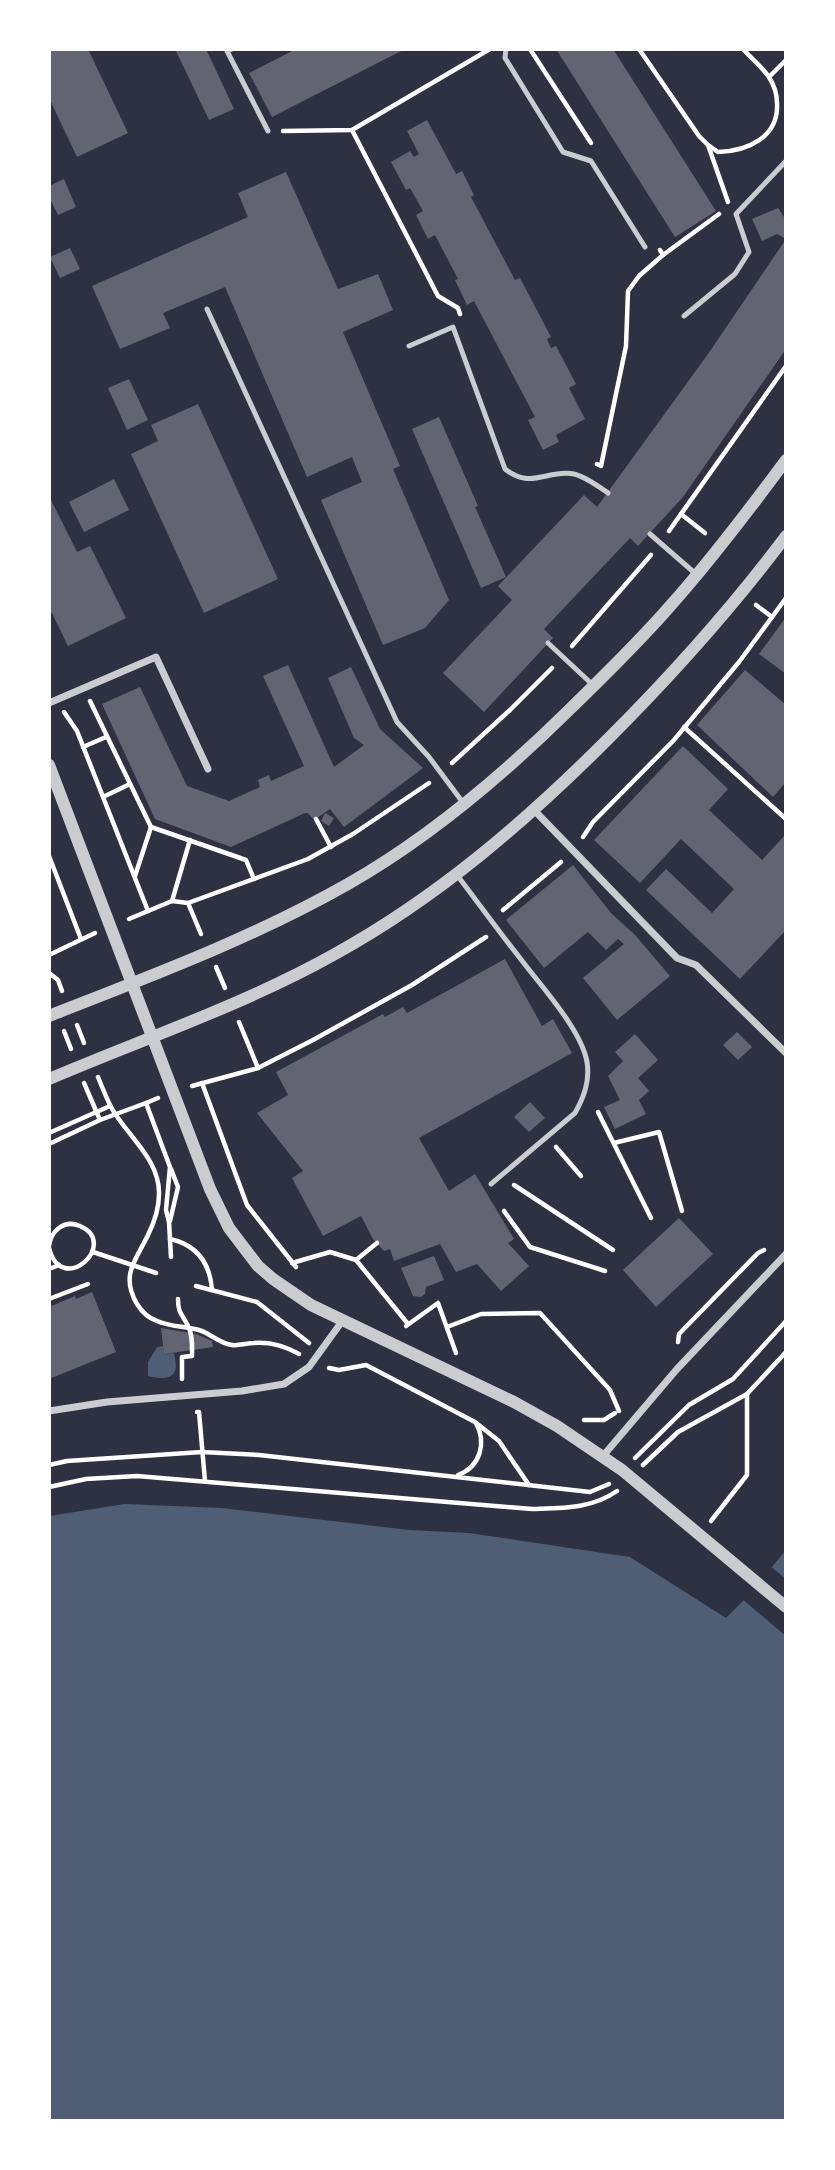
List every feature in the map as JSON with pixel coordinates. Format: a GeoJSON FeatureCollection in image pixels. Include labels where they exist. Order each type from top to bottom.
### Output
{"type":"FeatureCollection","features":[{"type":"Feature","properties":{"kind":"street"},"geometry":{"type":"LineString","coordinates":[[53,1014],[133,984],[280,921],[339,889],[416,841],[540,739],[594,686],[697,575],[786,460]]}},
{"type":"Feature","properties":{"kind":"street"},"geometry":{"type":"LineString","coordinates":[[49,1079],[286,979],[332,956],[384,926],[457,875],[534,810],[620,727],[687,657],[786,536]]}},
{"type":"Feature","properties":{"kind":"street"},"geometry":{"type":"LineString","coordinates":[[49,703],[156,657],[208,769]]}},
{"type":"Feature","properties":{"kind":"street"},"geometry":{"type":"LineString","coordinates":[[49,765],[210,1189],[229,1228],[258,1266],[311,1305],[514,1402],[603,1455],[786,1607]]}},
{"type":"Feature","properties":{"kind":"street"},"geometry":{"type":"LineString","coordinates":[[534,810],[677,958],[696,965],[786,1053]]}},
{"type":"Feature","properties":{"kind":"street"},"geometry":{"type":"LineString","coordinates":[[603,1455],[677,1369],[786,1254]]}},
{"type":"Feature","properties":{"kind":"street"},"geometry":{"type":"LineString","coordinates":[[49,1411],[107,1402],[268,1388],[284,1384],[309,1367],[343,1320]]}},
{"type":"Feature","properties":{"kind":"lane"},"geometry":{"type":"LineString","coordinates":[[232,49],[227,51],[268,131]]}},
{"type":"Feature","properties":{"kind":"lane"},"geometry":{"type":"LineString","coordinates":[[506,49],[505,58],[563,152],[591,161],[645,247]]}},
{"type":"Feature","properties":{"kind":"lane"},"geometry":{"type":"LineString","coordinates":[[684,316],[735,274],[749,252],[736,214],[786,161]]}},
{"type":"Feature","properties":{"kind":"lane"},"geometry":{"type":"LineString","coordinates":[[207,309],[397,722],[464,804]]}},
{"type":"Feature","properties":{"kind":"lane"},"geometry":{"type":"LineString","coordinates":[[409,346],[453,327],[505,469],[517,478],[533,479],[573,474],[608,493]]}},
{"type":"Feature","properties":{"kind":"lane"},"geometry":{"type":"LineString","coordinates":[[650,534],[697,575]]}},
{"type":"Feature","properties":{"kind":"lane"},"geometry":{"type":"LineString","coordinates":[[548,643],[594,686]]}},
{"type":"Feature","properties":{"kind":"lane"},"geometry":{"type":"LineString","coordinates":[[457,875],[561,1012],[580,1041],[587,1060],[588,1081],[584,1098],[575,1113],[491,1184]]}},
{"type":"Feature","properties":{"kind":"path"},"geometry":{"type":"LineString","coordinates":[[530,49],[597,152]]}},
{"type":"Feature","properties":{"kind":"path"},"geometry":{"type":"LineString","coordinates":[[590,461],[601,466],[626,346],[628,291],[639,276],[663,255],[715,219],[728,203],[708,145],[639,49]]}},
{"type":"Feature","properties":{"kind":"path"},"geometry":{"type":"LineString","coordinates":[[708,145],[718,152],[738,150],[759,142],[776,122],[775,89],[769,78],[743,49]]}},
{"type":"Feature","properties":{"kind":"path"},"geometry":{"type":"LineString","coordinates":[[268,131],[352,130],[486,51]]}},
{"type":"Feature","properties":{"kind":"path"},"geometry":{"type":"LineString","coordinates":[[769,78],[786,60]]}},
{"type":"Feature","properties":{"kind":"path"},"geometry":{"type":"LineString","coordinates":[[352,130],[438,296],[458,308],[463,321]]}},
{"type":"Feature","properties":{"kind":"path"},"geometry":{"type":"LineString","coordinates":[[656,244],[663,255]]}},
{"type":"Feature","properties":{"kind":"path"},"geometry":{"type":"LineString","coordinates":[[188,903],[308,859],[331,847],[441,773],[510,710],[635,575],[786,366]]}},
{"type":"Feature","properties":{"kind":"path"},"geometry":{"type":"LineString","coordinates":[[258,1068],[412,985],[489,935],[499,914],[573,852],[593,822],[684,727],[739,662],[786,598]]}},
{"type":"Feature","properties":{"kind":"path"},"geometry":{"type":"LineString","coordinates":[[80,704],[89,700],[150,827],[135,877]]}},
{"type":"Feature","properties":{"kind":"path"},"geometry":{"type":"LineString","coordinates":[[63,711],[72,707]]}},
{"type":"Feature","properties":{"kind":"path"},"geometry":{"type":"LineString","coordinates":[[684,727],[786,819]]}},
{"type":"Feature","properties":{"kind":"path"},"geometry":{"type":"LineString","coordinates":[[77,731],[148,911]]}},
{"type":"Feature","properties":{"kind":"path"},"geometry":{"type":"LineString","coordinates":[[83,747],[106,737]]}},
{"type":"Feature","properties":{"kind":"path"},"geometry":{"type":"LineString","coordinates":[[103,797],[130,784]]}},
{"type":"Feature","properties":{"kind":"path"},"geometry":{"type":"LineString","coordinates":[[316,819],[331,847]]}},
{"type":"Feature","properties":{"kind":"path"},"geometry":{"type":"LineString","coordinates":[[150,827],[246,860],[254,879]]}},
{"type":"Feature","properties":{"kind":"path"},"geometry":{"type":"LineString","coordinates":[[172,901],[190,841]]}},
{"type":"Feature","properties":{"kind":"path"},"geometry":{"type":"LineString","coordinates":[[49,860],[81,939],[49,955]]}},
{"type":"Feature","properties":{"kind":"path"},"geometry":{"type":"LineString","coordinates":[[53,1014],[100,1119]]}},
{"type":"Feature","properties":{"kind":"path"},"geometry":{"type":"LineString","coordinates":[[201,1083],[247,1205],[281,1250]]}},
{"type":"Feature","properties":{"kind":"path"},"geometry":{"type":"LineString","coordinates":[[49,1144],[100,1119],[146,1103],[178,1187],[169,1222]]}},
{"type":"Feature","properties":{"kind":"path"},"geometry":{"type":"LineString","coordinates":[[49,1133],[110,1106]]}},
{"type":"Feature","properties":{"kind":"path"},"geometry":{"type":"LineString","coordinates":[[598,1112],[651,1218]]}},
{"type":"Feature","properties":{"kind":"path"},"geometry":{"type":"LineString","coordinates":[[614,1143],[659,1132],[681,1211]]}},
{"type":"Feature","properties":{"kind":"path"},"geometry":{"type":"LineString","coordinates":[[554,1145],[580,1176]]}},
{"type":"Feature","properties":{"kind":"path"},"geometry":{"type":"LineString","coordinates":[[170,1167],[166,1210],[171,1257]]}},
{"type":"Feature","properties":{"kind":"path"},"geometry":{"type":"LineString","coordinates":[[511,1183],[613,1250]]}},
{"type":"Feature","properties":{"kind":"path"},"geometry":{"type":"LineString","coordinates":[[503,1211],[530,1247],[605,1270]]}},
{"type":"Feature","properties":{"kind":"path"},"geometry":{"type":"LineString","coordinates":[[49,1269],[59,1265],[73,1268],[79,1266],[85,1263],[93,1252],[92,1238],[77,1224],[57,1229],[52,1234],[49,1251],[59,1265]]}},
{"type":"Feature","properties":{"kind":"path"},"geometry":{"type":"LineString","coordinates":[[170,1239],[190,1246],[200,1254],[207,1264],[212,1290]]}},
{"type":"Feature","properties":{"kind":"path"},"geometry":{"type":"LineString","coordinates":[[356,1260],[377,1243]]}},
{"type":"Feature","properties":{"kind":"path"},"geometry":{"type":"LineString","coordinates":[[93,1252],[156,1273]]}},
{"type":"Feature","properties":{"kind":"path"},"geometry":{"type":"LineString","coordinates":[[291,1263],[330,1252],[356,1260],[406,1326],[438,1303],[456,1354]]}},
{"type":"Feature","properties":{"kind":"path"},"geometry":{"type":"LineString","coordinates":[[49,1299],[88,1284]]}},
{"type":"Feature","properties":{"kind":"path"},"geometry":{"type":"LineString","coordinates":[[196,1286],[257,1303],[297,1332],[306,1342],[324,1348]]}},
{"type":"Feature","properties":{"kind":"path"},"geometry":{"type":"LineString","coordinates":[[178,1299],[178,1310],[189,1328],[192,1356],[182,1357],[182,1380]]}},
{"type":"Feature","properties":{"kind":"path"},"geometry":{"type":"LineString","coordinates":[[447,1326],[481,1314],[540,1313],[610,1390],[618,1410],[662,1447]]}},
{"type":"Feature","properties":{"kind":"path"},"geometry":{"type":"LineString","coordinates":[[49,1487],[86,1479],[137,1476],[532,1509],[588,1505],[605,1500],[653,1440],[689,1405],[733,1379],[786,1321]]}},
{"type":"Feature","properties":{"kind":"path"},"geometry":{"type":"LineString","coordinates":[[627,1474],[678,1432],[747,1394],[786,1352]]}},
{"type":"Feature","properties":{"kind":"path"},"geometry":{"type":"LineString","coordinates":[[710,1522],[747,1475],[747,1394]]}},
{"type":"Feature","properties":{"kind":"path"},"geometry":{"type":"LineString","coordinates":[[199,1412],[205,1481]]}},
{"type":"Feature","properties":{"kind":"path"},"geometry":{"type":"LineString","coordinates":[[453,1476],[466,1472],[481,1450],[482,1440],[475,1422]]}},
{"type":"Feature","properties":{"kind":"path"},"geometry":{"type":"LineString","coordinates":[[49,1465],[67,1461],[202,1452],[259,1455],[590,1492],[599,1490],[612,1481],[605,1475]]}},
{"type":"Feature","properties":{"kind":"water"},"geometry":{"type":"Polygon","coordinates":[[[163,1346],[164,1354],[174,1353],[175,1371],[167,1378],[148,1376],[148,1362],[157,1347],[163,1346]]]}},
{"type":"Feature","properties":{"kind":"water"},"geometry":{"type":"Polygon","coordinates":[[[125,1504],[221,1508],[409,1530],[469,1533],[630,1557],[726,1618],[786,1550],[786,2121],[49,2121],[49,1516],[125,1504]]]}},
{"type":"Feature","properties":{"kind":"pier"},"geometry":{"type":"Polygon","coordinates":[[[770,1566],[786,1579],[786,1636],[741,1598],[770,1566]]]}},
{"type":"Feature","properties":{"kind":"building"},"geometry":{"type":"Polygon","coordinates":[[[56,49],[88,49],[128,133],[77,157],[49,98],[49,52],[56,49]]]}},
{"type":"Feature","properties":{"kind":"building"},"geometry":{"type":"Polygon","coordinates":[[[206,49],[234,109],[209,120],[176,51],[206,49]]]}},
{"type":"Feature","properties":{"kind":"building"},"geometry":{"type":"Polygon","coordinates":[[[296,49],[405,49],[272,117],[249,73],[296,49]]]}},
{"type":"Feature","properties":{"kind":"building"},"geometry":{"type":"Polygon","coordinates":[[[556,49],[613,49],[716,211],[675,237],[556,49]]]}},
{"type":"Feature","properties":{"kind":"building"},"geometry":{"type":"Polygon","coordinates":[[[427,120],[456,174],[462,171],[474,195],[471,197],[515,280],[520,278],[551,337],[547,339],[551,348],[556,346],[576,384],[569,388],[585,419],[556,435],[559,442],[543,450],[528,420],[535,417],[474,301],[467,305],[455,280],[458,279],[435,235],[428,239],[416,215],[423,211],[410,188],[406,190],[391,162],[410,151],[414,157],[419,154],[407,131],[427,120]]]}},
{"type":"Feature","properties":{"kind":"building"},"geometry":{"type":"Polygon","coordinates":[[[286,172],[338,289],[378,274],[393,310],[343,332],[400,466],[393,469],[449,600],[425,628],[383,645],[321,500],[362,482],[352,457],[307,477],[225,287],[163,313],[170,328],[120,349],[92,286],[248,217],[238,193],[286,172]]]}},
{"type":"Feature","properties":{"kind":"building"},"geometry":{"type":"Polygon","coordinates":[[[64,179],[76,207],[58,215],[49,197],[49,186],[64,179]]]}},
{"type":"Feature","properties":{"kind":"building"},"geometry":{"type":"Polygon","coordinates":[[[778,208],[786,220],[786,239],[777,234],[762,241],[752,219],[778,208]]]}},
{"type":"Feature","properties":{"kind":"building"},"geometry":{"type":"Polygon","coordinates":[[[786,239],[786,349],[683,497],[638,546],[630,538],[544,629],[553,638],[484,712],[443,673],[512,600],[498,586],[584,495],[597,507],[708,354],[786,239]]]}},
{"type":"Feature","properties":{"kind":"building"},"geometry":{"type":"Polygon","coordinates":[[[70,248],[80,269],[60,278],[50,257],[70,248]]]}},
{"type":"Feature","properties":{"kind":"building"},"geometry":{"type":"Polygon","coordinates":[[[129,379],[148,420],[127,430],[108,388],[129,379]]]}},
{"type":"Feature","properties":{"kind":"building"},"geometry":{"type":"Polygon","coordinates":[[[198,404],[278,579],[204,613],[131,454],[158,441],[151,425],[198,404]]]}},
{"type":"Feature","properties":{"kind":"building"},"geometry":{"type":"Polygon","coordinates":[[[439,417],[506,577],[481,588],[412,429],[439,417]]]}},
{"type":"Feature","properties":{"kind":"building"},"geometry":{"type":"Polygon","coordinates":[[[114,479],[129,510],[84,532],[69,502],[114,479]]]}},
{"type":"Feature","properties":{"kind":"building"},"geometry":{"type":"Polygon","coordinates":[[[49,496],[77,552],[90,546],[126,618],[68,646],[49,607],[49,496]]]}},
{"type":"Feature","properties":{"kind":"building"},"geometry":{"type":"Polygon","coordinates":[[[786,617],[786,674],[759,654],[786,617]]]}},
{"type":"Feature","properties":{"kind":"building"},"geometry":{"type":"Polygon","coordinates":[[[288,665],[334,767],[364,745],[354,738],[328,678],[351,667],[380,729],[423,768],[344,827],[330,809],[314,820],[305,813],[231,847],[155,819],[102,704],[140,687],[187,786],[229,801],[260,787],[258,780],[269,775],[271,781],[304,766],[263,676],[288,665]]]}},
{"type":"Feature","properties":{"kind":"building"},"geometry":{"type":"Polygon","coordinates":[[[745,670],[786,705],[786,782],[773,797],[697,725],[745,670]]]}},
{"type":"Feature","properties":{"kind":"building"},"geometry":{"type":"Polygon","coordinates":[[[683,746],[728,789],[709,810],[762,860],[786,834],[786,930],[740,979],[646,890],[666,869],[712,913],[734,889],[681,839],[640,883],[594,840],[683,746]]]}},
{"type":"Feature","properties":{"kind":"building"},"geometry":{"type":"Polygon","coordinates":[[[325,813],[334,818],[329,826],[321,821],[325,813]]]}},
{"type":"Feature","properties":{"kind":"building"},"geometry":{"type":"Polygon","coordinates":[[[573,865],[611,913],[635,935],[670,976],[617,1020],[583,978],[624,944],[618,939],[606,950],[588,932],[544,968],[506,920],[573,865]]]}},
{"type":"Feature","properties":{"kind":"building"},"geometry":{"type":"Polygon","coordinates":[[[505,959],[542,1026],[553,1019],[572,1053],[419,1138],[449,1191],[475,1174],[514,1239],[508,1243],[529,1266],[501,1291],[477,1264],[456,1272],[440,1244],[394,1261],[390,1249],[384,1251],[373,1239],[361,1216],[323,1236],[292,1178],[303,1171],[257,1113],[288,1095],[276,1072],[383,1014],[385,1017],[403,1007],[407,1013],[505,959]]]}},
{"type":"Feature","properties":{"kind":"building"},"geometry":{"type":"Polygon","coordinates":[[[737,1032],[752,1047],[738,1060],[723,1045],[737,1032]]]}},
{"type":"Feature","properties":{"kind":"building"},"geometry":{"type":"Polygon","coordinates":[[[635,1034],[658,1060],[638,1078],[649,1091],[639,1100],[646,1114],[615,1129],[604,1107],[620,1100],[608,1076],[623,1061],[615,1052],[635,1034]]]}},
{"type":"Feature","properties":{"kind":"building"},"geometry":{"type":"Polygon","coordinates":[[[530,1102],[545,1118],[529,1132],[514,1117],[530,1102]]]}},
{"type":"Feature","properties":{"kind":"building"},"geometry":{"type":"Polygon","coordinates":[[[679,1218],[713,1254],[656,1307],[623,1270],[679,1218]]]}},
{"type":"Feature","properties":{"kind":"building"},"geometry":{"type":"Polygon","coordinates":[[[434,1256],[444,1280],[426,1287],[425,1294],[421,1297],[413,1296],[401,1268],[434,1256]]]}},
{"type":"Feature","properties":{"kind":"building"},"geometry":{"type":"Polygon","coordinates":[[[92,1292],[116,1352],[49,1379],[49,1307],[92,1292]]]}},
{"type":"Feature","properties":{"kind":"building"},"geometry":{"type":"Polygon","coordinates":[[[161,1328],[196,1334],[212,1341],[213,1347],[164,1354],[161,1328]]]}}]}
